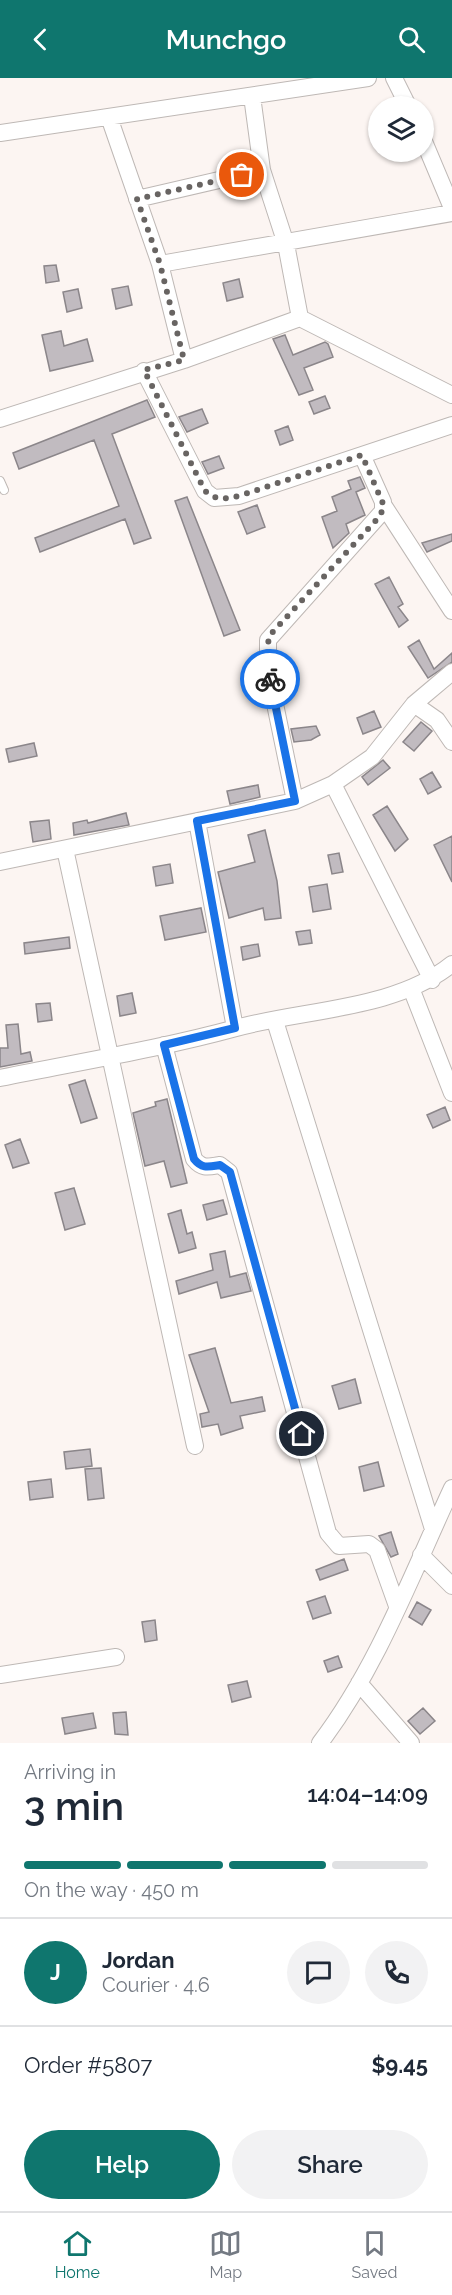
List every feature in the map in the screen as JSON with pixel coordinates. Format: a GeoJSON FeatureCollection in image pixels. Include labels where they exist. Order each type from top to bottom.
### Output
{"type":"FeatureCollection","features":[{"type":"Feature","properties":{"kind":"street"},"geometry":{"type":"LineString","coordinates":[[0,134],[109,117],[259,89],[368,78]]}},
{"type":"Feature","properties":{"kind":"street"},"geometry":{"type":"LineString","coordinates":[[394,78],[403,96]]}},
{"type":"Feature","properties":{"kind":"street"},"geometry":{"type":"LineString","coordinates":[[259,89],[262,170],[286,244],[300,318]]}},
{"type":"Feature","properties":{"kind":"street"},"geometry":{"type":"LineString","coordinates":[[109,117],[160,264],[184,360]]}},
{"type":"Feature","properties":{"kind":"street"},"geometry":{"type":"LineString","coordinates":[[433,162],[452,208]]}},
{"type":"Feature","properties":{"kind":"street"},"geometry":{"type":"LineString","coordinates":[[137,199],[262,170]]}},
{"type":"Feature","properties":{"kind":"street"},"geometry":{"type":"LineString","coordinates":[[160,264],[286,244],[452,213]]}},
{"type":"Feature","properties":{"kind":"street"},"geometry":{"type":"LineString","coordinates":[[0,419],[144,370],[184,360],[300,318],[452,395]]}},
{"type":"Feature","properties":{"kind":"street"},"geometry":{"type":"LineString","coordinates":[[144,370],[205,491],[214,498],[224,500],[452,425]]}},
{"type":"Feature","properties":{"kind":"street"},"geometry":{"type":"LineString","coordinates":[[362,455],[384,506],[452,611]]}},
{"type":"Feature","properties":{"kind":"street"},"geometry":{"type":"LineString","coordinates":[[295,801],[268,670],[268,640],[270,635],[380,516],[384,506]]}},
{"type":"Feature","properties":{"kind":"street"},"geometry":{"type":"LineString","coordinates":[[0,862],[295,801],[333,784],[372,757],[414,704],[452,672]]}},
{"type":"Feature","properties":{"kind":"street"},"geometry":{"type":"LineString","coordinates":[[414,704],[437,720],[452,742]]}},
{"type":"Feature","properties":{"kind":"street"},"geometry":{"type":"LineString","coordinates":[[333,784],[432,980]]}},
{"type":"Feature","properties":{"kind":"street"},"geometry":{"type":"LineString","coordinates":[[197,821],[235,1028]]}},
{"type":"Feature","properties":{"kind":"street"},"geometry":{"type":"LineString","coordinates":[[65,849],[195,1446]]}},
{"type":"Feature","properties":{"kind":"street"},"geometry":{"type":"LineString","coordinates":[[0,1078],[275,1021],[411,988],[432,980],[452,964]]}},
{"type":"Feature","properties":{"kind":"street"},"geometry":{"type":"LineString","coordinates":[[411,988],[452,1093]]}},
{"type":"Feature","properties":{"kind":"street"},"geometry":{"type":"LineString","coordinates":[[275,1021],[433,1529]]}},
{"type":"Feature","properties":{"kind":"street"},"geometry":{"type":"LineString","coordinates":[[164,1045],[194,1159],[200,1166],[206,1168],[220,1165],[230,1172],[328,1533],[339,1546],[369,1545],[377,1550],[397,1605]]}},
{"type":"Feature","properties":{"kind":"street"},"geometry":{"type":"LineString","coordinates":[[320,1743],[359,1683],[452,1488]]}},
{"type":"Feature","properties":{"kind":"street"},"geometry":{"type":"LineString","coordinates":[[421,1555],[452,1586]]}},
{"type":"Feature","properties":{"kind":"street"},"geometry":{"type":"LineString","coordinates":[[0,1675],[116,1657]]}},
{"type":"Feature","properties":{"kind":"street"},"geometry":{"type":"LineString","coordinates":[[359,1683],[411,1743]]}},
{"type":"Feature","properties":{"kind":"lane"},"geometry":{"type":"LineString","coordinates":[[0,481],[4,490]]}},
{"type":"Feature","properties":{"kind":"building"},"geometry":{"type":"Polygon","coordinates":[[[56,265],[59,281],[46,283],[44,266],[56,265]]]}},
{"type":"Feature","properties":{"kind":"building"},"geometry":{"type":"Polygon","coordinates":[[[239,279],[243,297],[227,301],[223,283],[239,279]]]}},
{"type":"Feature","properties":{"kind":"building"},"geometry":{"type":"Polygon","coordinates":[[[128,286],[132,305],[116,309],[112,289],[128,286]]]}},
{"type":"Feature","properties":{"kind":"building"},"geometry":{"type":"Polygon","coordinates":[[[78,289],[82,308],[67,312],[63,292],[78,289]]]}},
{"type":"Feature","properties":{"kind":"building"},"geometry":{"type":"Polygon","coordinates":[[[61,331],[64,346],[87,339],[93,361],[50,371],[42,335],[61,331]]]}},
{"type":"Feature","properties":{"kind":"building"},"geometry":{"type":"Polygon","coordinates":[[[285,335],[293,355],[325,342],[328,344],[333,357],[304,368],[313,390],[299,395],[273,339],[285,335]]]}},
{"type":"Feature","properties":{"kind":"building"},"geometry":{"type":"Polygon","coordinates":[[[325,396],[330,408],[314,414],[309,402],[325,396]]]}},
{"type":"Feature","properties":{"kind":"building"},"geometry":{"type":"Polygon","coordinates":[[[147,400],[155,417],[112,434],[151,538],[134,544],[125,519],[40,552],[35,538],[119,506],[94,440],[19,469],[13,453],[147,400]]]}},
{"type":"Feature","properties":{"kind":"building"},"geometry":{"type":"Polygon","coordinates":[[[202,409],[208,423],[187,432],[179,417],[202,409]]]}},
{"type":"Feature","properties":{"kind":"building"},"geometry":{"type":"Polygon","coordinates":[[[288,426],[293,440],[280,445],[275,431],[288,426]]]}},
{"type":"Feature","properties":{"kind":"building"},"geometry":{"type":"Polygon","coordinates":[[[219,456],[224,468],[208,474],[202,462],[219,456]]]}},
{"type":"Feature","properties":{"kind":"building"},"geometry":{"type":"Polygon","coordinates":[[[360,477],[365,488],[356,492],[365,515],[346,524],[349,533],[333,548],[322,517],[337,511],[332,497],[351,489],[348,481],[360,477]]]}},
{"type":"Feature","properties":{"kind":"building"},"geometry":{"type":"Polygon","coordinates":[[[187,497],[240,630],[224,636],[175,501],[187,497]]]}},
{"type":"Feature","properties":{"kind":"building"},"geometry":{"type":"Polygon","coordinates":[[[257,505],[265,527],[247,534],[238,512],[257,505]]]}},
{"type":"Feature","properties":{"kind":"building"},"geometry":{"type":"Polygon","coordinates":[[[452,534],[452,541],[427,552],[422,543],[452,534]]]}},
{"type":"Feature","properties":{"kind":"building"},"geometry":{"type":"Polygon","coordinates":[[[389,577],[403,604],[398,607],[408,620],[399,627],[375,584],[389,577]]]}},
{"type":"Feature","properties":{"kind":"building"},"geometry":{"type":"Polygon","coordinates":[[[419,640],[434,669],[452,653],[452,662],[428,678],[408,647],[419,640]]]}},
{"type":"Feature","properties":{"kind":"building"},"geometry":{"type":"Polygon","coordinates":[[[374,711],[381,727],[363,734],[357,718],[374,711]]]}},
{"type":"Feature","properties":{"kind":"building"},"geometry":{"type":"Polygon","coordinates":[[[421,722],[432,731],[414,751],[403,742],[421,722]]]}},
{"type":"Feature","properties":{"kind":"building"},"geometry":{"type":"Polygon","coordinates":[[[316,726],[320,735],[311,740],[294,742],[291,729],[316,726]]]}},
{"type":"Feature","properties":{"kind":"building"},"geometry":{"type":"Polygon","coordinates":[[[34,743],[37,756],[9,762],[6,749],[34,743]]]}},
{"type":"Feature","properties":{"kind":"building"},"geometry":{"type":"Polygon","coordinates":[[[383,760],[390,768],[368,785],[362,777],[383,760]]]}},
{"type":"Feature","properties":{"kind":"building"},"geometry":{"type":"Polygon","coordinates":[[[432,772],[441,787],[428,794],[420,779],[432,772]]]}},
{"type":"Feature","properties":{"kind":"building"},"geometry":{"type":"Polygon","coordinates":[[[258,785],[260,797],[230,804],[227,791],[258,785]]]}},
{"type":"Feature","properties":{"kind":"building"},"geometry":{"type":"Polygon","coordinates":[[[387,806],[408,839],[395,851],[373,815],[387,806]]]}},
{"type":"Feature","properties":{"kind":"building"},"geometry":{"type":"Polygon","coordinates":[[[126,813],[129,825],[74,835],[73,823],[87,820],[88,823],[126,813]]]}},
{"type":"Feature","properties":{"kind":"building"},"geometry":{"type":"Polygon","coordinates":[[[49,820],[51,839],[33,842],[30,822],[49,820]]]}},
{"type":"Feature","properties":{"kind":"building"},"geometry":{"type":"Polygon","coordinates":[[[265,830],[277,881],[281,918],[265,920],[263,908],[229,918],[218,872],[255,862],[248,835],[265,830]]]}},
{"type":"Feature","properties":{"kind":"building"},"geometry":{"type":"Polygon","coordinates":[[[452,836],[452,882],[434,845],[452,836]]]}},
{"type":"Feature","properties":{"kind":"building"},"geometry":{"type":"Polygon","coordinates":[[[339,853],[343,872],[332,874],[328,855],[339,853]]]}},
{"type":"Feature","properties":{"kind":"building"},"geometry":{"type":"Polygon","coordinates":[[[170,864],[173,883],[156,886],[153,867],[170,864]]]}},
{"type":"Feature","properties":{"kind":"building"},"geometry":{"type":"Polygon","coordinates":[[[327,884],[331,909],[313,912],[309,887],[327,884]]]}},
{"type":"Feature","properties":{"kind":"building"},"geometry":{"type":"Polygon","coordinates":[[[201,908],[206,932],[165,940],[160,916],[201,908]]]}},
{"type":"Feature","properties":{"kind":"building"},"geometry":{"type":"Polygon","coordinates":[[[310,930],[312,943],[299,945],[296,932],[310,930]]]}},
{"type":"Feature","properties":{"kind":"building"},"geometry":{"type":"Polygon","coordinates":[[[69,937],[70,948],[25,954],[24,943],[69,937]]]}},
{"type":"Feature","properties":{"kind":"building"},"geometry":{"type":"Polygon","coordinates":[[[258,944],[260,956],[243,960],[241,947],[258,944]]]}},
{"type":"Feature","properties":{"kind":"building"},"geometry":{"type":"Polygon","coordinates":[[[132,993],[136,1013],[120,1016],[117,996],[132,993]]]}},
{"type":"Feature","properties":{"kind":"building"},"geometry":{"type":"Polygon","coordinates":[[[50,1003],[52,1020],[38,1022],[36,1004],[50,1003]]]}},
{"type":"Feature","properties":{"kind":"building"},"geometry":{"type":"Polygon","coordinates":[[[18,1024],[21,1054],[30,1052],[32,1061],[0,1067],[0,1048],[8,1048],[6,1025],[18,1024]]]}},
{"type":"Feature","properties":{"kind":"building"},"geometry":{"type":"Polygon","coordinates":[[[85,1080],[97,1118],[81,1123],[69,1085],[85,1080]]]}},
{"type":"Feature","properties":{"kind":"building"},"geometry":{"type":"Polygon","coordinates":[[[167,1099],[187,1183],[171,1187],[164,1161],[145,1166],[133,1113],[156,1106],[155,1102],[167,1099]]]}},
{"type":"Feature","properties":{"kind":"building"},"geometry":{"type":"Polygon","coordinates":[[[445,1107],[450,1120],[433,1128],[427,1115],[445,1107]]]}},
{"type":"Feature","properties":{"kind":"building"},"geometry":{"type":"Polygon","coordinates":[[[20,1139],[29,1163],[13,1168],[5,1145],[20,1139]]]}},
{"type":"Feature","properties":{"kind":"building"},"geometry":{"type":"Polygon","coordinates":[[[74,1188],[85,1224],[65,1230],[55,1193],[74,1188]]]}},
{"type":"Feature","properties":{"kind":"building"},"geometry":{"type":"Polygon","coordinates":[[[223,1200],[227,1214],[207,1220],[203,1205],[223,1200]]]}},
{"type":"Feature","properties":{"kind":"building"},"geometry":{"type":"Polygon","coordinates":[[[181,1210],[187,1234],[192,1232],[196,1248],[179,1253],[168,1214],[181,1210]]]}},
{"type":"Feature","properties":{"kind":"building"},"geometry":{"type":"Polygon","coordinates":[[[225,1251],[230,1277],[246,1273],[251,1291],[221,1298],[217,1282],[179,1294],[176,1281],[213,1270],[210,1254],[225,1251]]]}},
{"type":"Feature","properties":{"kind":"building"},"geometry":{"type":"Polygon","coordinates":[[[215,1348],[231,1403],[262,1397],[265,1411],[240,1416],[243,1428],[221,1435],[218,1424],[202,1427],[200,1414],[209,1412],[189,1355],[215,1348]]]}},
{"type":"Feature","properties":{"kind":"building"},"geometry":{"type":"Polygon","coordinates":[[[355,1379],[361,1403],[339,1409],[332,1386],[355,1379]]]}},
{"type":"Feature","properties":{"kind":"building"},"geometry":{"type":"Polygon","coordinates":[[[90,1449],[92,1466],[66,1469],[64,1452],[90,1449]]]}},
{"type":"Feature","properties":{"kind":"building"},"geometry":{"type":"Polygon","coordinates":[[[378,1462],[384,1486],[364,1491],[359,1467],[378,1462]]]}},
{"type":"Feature","properties":{"kind":"building"},"geometry":{"type":"Polygon","coordinates":[[[101,1468],[104,1498],[88,1500],[85,1469],[101,1468]]]}},
{"type":"Feature","properties":{"kind":"building"},"geometry":{"type":"Polygon","coordinates":[[[51,1479],[53,1497],[30,1500],[28,1482],[51,1479]]]}},
{"type":"Feature","properties":{"kind":"building"},"geometry":{"type":"Polygon","coordinates":[[[391,1532],[398,1554],[391,1557],[379,1536],[391,1532]]]}},
{"type":"Feature","properties":{"kind":"building"},"geometry":{"type":"Polygon","coordinates":[[[344,1559],[348,1570],[320,1580],[316,1570],[344,1559]]]}},
{"type":"Feature","properties":{"kind":"building"},"geometry":{"type":"Polygon","coordinates":[[[325,1596],[331,1613],[313,1619],[307,1602],[325,1596]]]}},
{"type":"Feature","properties":{"kind":"building"},"geometry":{"type":"Polygon","coordinates":[[[417,1602],[431,1610],[422,1625],[409,1617],[417,1602]]]}},
{"type":"Feature","properties":{"kind":"building"},"geometry":{"type":"Polygon","coordinates":[[[155,1620],[157,1640],[145,1642],[142,1622],[155,1620]]]}},
{"type":"Feature","properties":{"kind":"building"},"geometry":{"type":"Polygon","coordinates":[[[338,1656],[342,1667],[328,1672],[324,1661],[338,1656]]]}},
{"type":"Feature","properties":{"kind":"building"},"geometry":{"type":"Polygon","coordinates":[[[247,1681],[251,1697],[232,1702],[228,1685],[247,1681]]]}},
{"type":"Feature","properties":{"kind":"building"},"geometry":{"type":"Polygon","coordinates":[[[423,1708],[435,1721],[420,1734],[408,1721],[423,1708]]]}},
{"type":"Feature","properties":{"kind":"building"},"geometry":{"type":"Polygon","coordinates":[[[126,1712],[128,1735],[115,1734],[113,1713],[126,1712]]]}},
{"type":"Feature","properties":{"kind":"building"},"geometry":{"type":"Polygon","coordinates":[[[93,1713],[96,1728],[65,1734],[62,1718],[93,1713]]]}},
{"type":"Feature","properties":{"kind":"way so far"},"geometry":{"type":"LineString","coordinates":[[242,175],[137,199],[160,264],[184,360],[144,370],[205,491],[214,498],[224,500],[239,496],[362,455],[384,506],[380,516],[270,635],[267,647],[270,679]]}},
{"type":"Feature","properties":{"kind":"route"},"geometry":{"type":"LineString","coordinates":[[270,679],[295,801],[197,821],[235,1028],[164,1045],[194,1159],[200,1166],[206,1168],[220,1165],[225,1166],[230,1172],[302,1434]]}}]}
